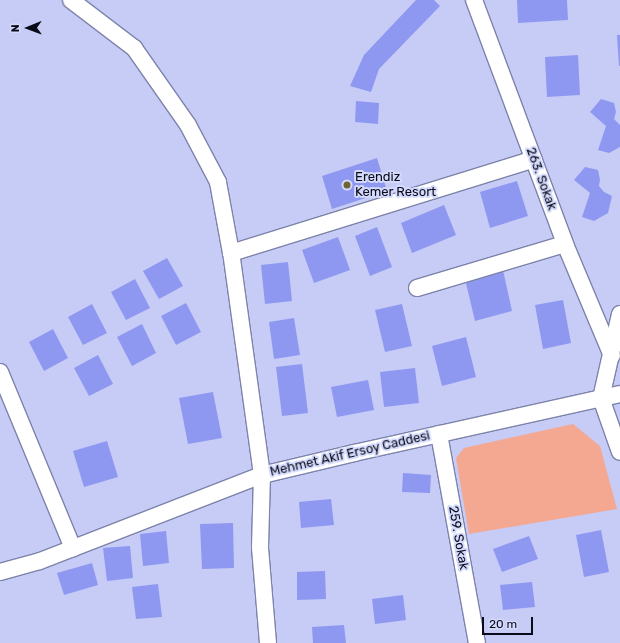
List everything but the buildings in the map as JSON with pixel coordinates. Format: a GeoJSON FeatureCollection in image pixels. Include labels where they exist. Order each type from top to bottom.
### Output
{"type":"FeatureCollection","features":[{"type":"Feature","properties":{"kind":"street"},"geometry":{"type":"LineString","coordinates":[[0,572],[40,561],[262,475],[231,253],[218,182],[188,125],[134,48],[71,0]]}},
{"type":"Feature","properties":{"kind":"street","name":"263. Sokak"},"geometry":{"type":"LineString","coordinates":[[474,0],[565,244],[612,356]]}},
{"type":"Feature","properties":{"kind":"street"},"geometry":{"type":"LineString","coordinates":[[231,253],[534,159]]}},
{"type":"Feature","properties":{"kind":"street"},"geometry":{"type":"LineString","coordinates":[[417,288],[565,244]]}},
{"type":"Feature","properties":{"kind":"street"},"geometry":{"type":"LineString","coordinates":[[620,314],[612,356],[601,398],[620,452]]}},
{"type":"Feature","properties":{"kind":"street"},"geometry":{"type":"LineString","coordinates":[[0,372],[73,548]]}},
{"type":"Feature","properties":{"kind":"street","name":"Mehmet Akif Ersoy Caddesi"},"geometry":{"type":"LineString","coordinates":[[268,643],[260,547],[262,475],[620,394]]}},
{"type":"Feature","properties":{"kind":"street","name":"259. Sokak"},"geometry":{"type":"LineString","coordinates":[[439,434],[477,643]]}},
{"type":"Feature","properties":{"kind":"shaded area"},"geometry":{"type":"Polygon","coordinates":[[[573,424],[600,446],[617,509],[469,534],[456,458],[464,448],[573,424]]]}},
{"type":"Feature","properties":{"kind":"place","name":"Erendiz Kemer Resort"},"geometry":{"type":"Point","coordinates":[347,185]}}]}
